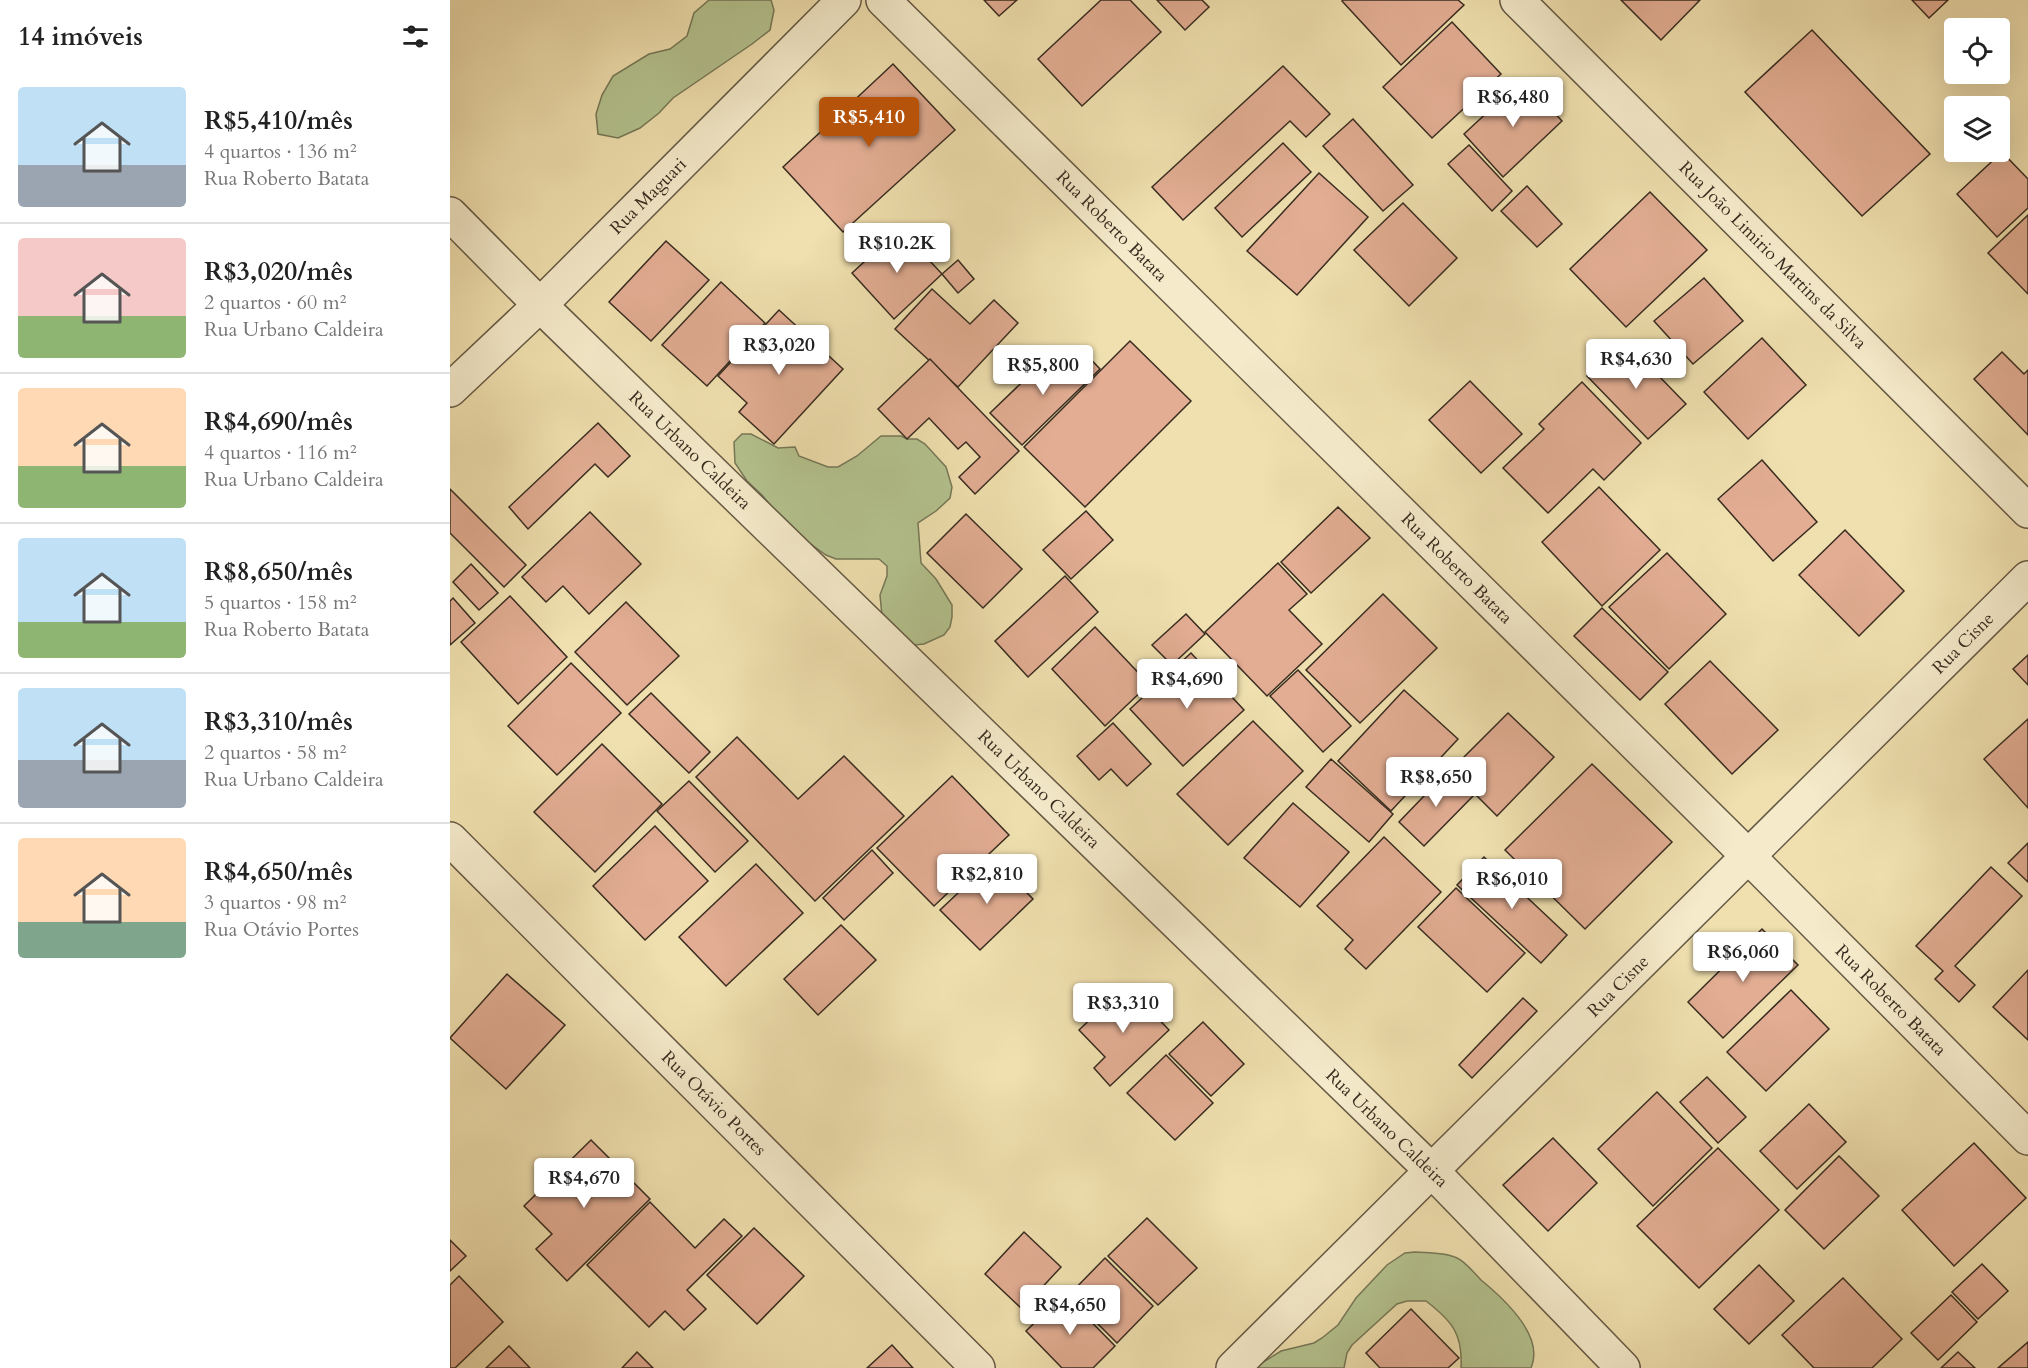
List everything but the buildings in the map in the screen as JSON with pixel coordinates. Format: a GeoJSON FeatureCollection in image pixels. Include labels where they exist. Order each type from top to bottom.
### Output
{"type":"FeatureCollection","features":[{"type":"Feature","properties":{"kind":"street","name":"Rua Maguari"},"geometry":{"type":"LineString","coordinates":[[450,390],[540,305],[844,0]]}},
{"type":"Feature","properties":{"kind":"street","name":"Rua Roberto Batata"},"geometry":{"type":"LineString","coordinates":[[883,0],[1749,856],[2028,1138]]}},
{"type":"Feature","properties":{"kind":"street","name":"Rua João Limirio Martins da Silva"},"geometry":{"type":"LineString","coordinates":[[1517,0],[2028,511]]}},
{"type":"Feature","properties":{"kind":"street","name":"Rua Urbano Caldeira"},"geometry":{"type":"LineString","coordinates":[[450,214],[540,305],[1432,1171],[1623,1368]]}},
{"type":"Feature","properties":{"kind":"street","name":"Rua Cisne"},"geometry":{"type":"LineString","coordinates":[[1233,1368],[2028,579]]}},
{"type":"Feature","properties":{"kind":"street","name":"Rua Otávio Portes"},"geometry":{"type":"LineString","coordinates":[[450,839],[978,1368]]}},
{"type":"Feature","properties":{"kind":"green space"},"geometry":{"type":"Polygon","coordinates":[[[709,0],[771,0],[774,10],[770,30],[673,98],[640,128],[618,138],[598,134],[596,114],[602,95],[613,76],[649,54],[670,49],[687,36],[694,13],[709,0]]]}},
{"type":"Feature","properties":{"kind":"green space"},"geometry":{"type":"Polygon","coordinates":[[[742,434],[751,434],[778,448],[795,447],[799,456],[828,467],[838,467],[857,456],[881,436],[901,436],[907,439],[917,439],[925,444],[946,467],[952,487],[950,498],[918,523],[921,563],[936,579],[952,605],[950,627],[944,635],[924,644],[914,645],[882,616],[880,595],[887,576],[887,566],[879,559],[836,559],[826,555],[791,530],[762,495],[747,481],[735,463],[734,442],[742,434]]]}},
{"type":"Feature","properties":{"kind":"green space"},"geometry":{"type":"Polygon","coordinates":[[[1405,1253],[1442,1254],[1457,1258],[1510,1307],[1520,1319],[1532,1343],[1534,1356],[1531,1368],[1461,1368],[1458,1337],[1449,1322],[1426,1301],[1407,1301],[1397,1304],[1352,1345],[1347,1353],[1344,1368],[1254,1368],[1281,1351],[1314,1343],[1322,1338],[1338,1325],[1356,1298],[1387,1265],[1405,1253]]]}}]}
